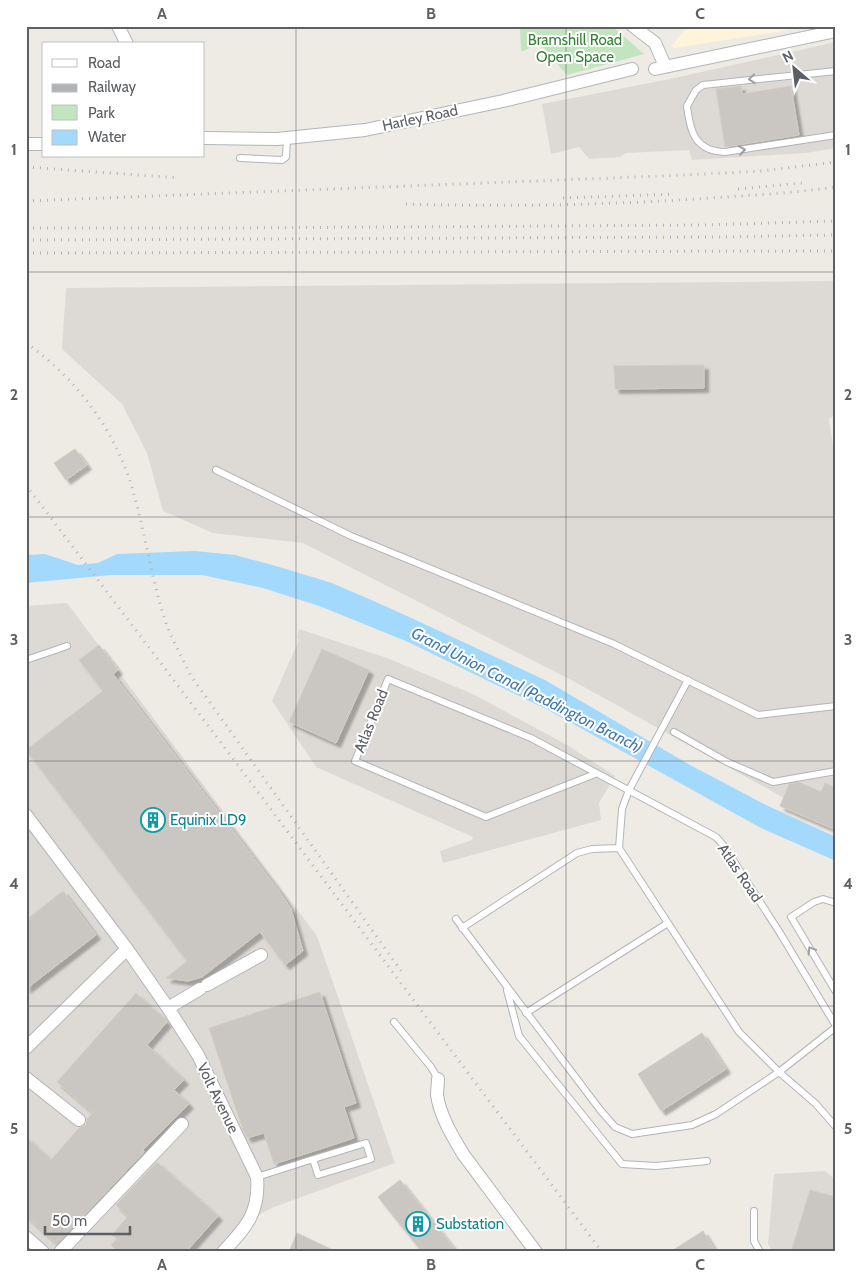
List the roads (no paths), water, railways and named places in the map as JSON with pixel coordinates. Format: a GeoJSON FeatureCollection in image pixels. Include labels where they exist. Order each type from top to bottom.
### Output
{"type":"FeatureCollection","features":[{"type":"Feature","properties":{"kind":"street"},"geometry":{"type":"LineString","coordinates":[[118,26],[127,42]]}},
{"type":"Feature","properties":{"kind":"street"},"geometry":{"type":"LineString","coordinates":[[632,26],[655,43],[660,67],[836,31]]}},
{"type":"Feature","properties":{"kind":"street","name":"Harley Road"},"geometry":{"type":"LineString","coordinates":[[205,138],[287,138],[365,130],[503,101],[632,69]]}},
{"type":"Feature","properties":{"kind":"street"},"geometry":{"type":"LineString","coordinates":[[26,144],[42,144]]}},
{"type":"Feature","properties":{"kind":"street","name":"Volt Avenue"},"geometry":{"type":"LineString","coordinates":[[26,815],[127,950],[198,1055],[257,1178],[258,1198],[255,1208],[244,1230],[224,1252]]}},
{"type":"Feature","properties":{"kind":"street"},"geometry":{"type":"LineString","coordinates":[[26,1048],[127,950]]}},
{"type":"Feature","properties":{"kind":"street"},"geometry":{"type":"LineString","coordinates":[[168,1008],[261,955]]}},
{"type":"Feature","properties":{"kind":"street"},"geometry":{"type":"LineString","coordinates":[[26,1078],[79,1120]]}},
{"type":"Feature","properties":{"kind":"street"},"geometry":{"type":"LineString","coordinates":[[438,1079],[437,1096],[444,1119],[454,1139],[463,1154],[536,1252]]}},
{"type":"Feature","properties":{"kind":"street"},"geometry":{"type":"LineString","coordinates":[[60,1252],[182,1124]]}},
{"type":"Feature","properties":{"kind":"street"},"geometry":{"type":"LineString","coordinates":[[26,1237],[43,1252]]}},
{"type":"Feature","properties":{"kind":"lane"},"geometry":{"type":"LineString","coordinates":[[836,71],[703,85],[696,90],[687,106],[692,132],[697,141],[712,152],[725,152],[836,135]]}},
{"type":"Feature","properties":{"kind":"lane"},"geometry":{"type":"LineString","coordinates":[[240,158],[282,160],[286,158],[287,138]]}},
{"type":"Feature","properties":{"kind":"lane"},"geometry":{"type":"LineString","coordinates":[[216,470],[351,536],[614,644],[758,715],[836,706]]}},
{"type":"Feature","properties":{"kind":"lane"},"geometry":{"type":"LineString","coordinates":[[26,660],[67,646]]}},
{"type":"Feature","properties":{"kind":"lane","name":"Atlas Road"},"geometry":{"type":"LineString","coordinates":[[595,774],[486,817],[355,761],[388,679],[531,738],[595,774],[630,787],[716,837],[724,846],[780,933],[836,1027]]}},
{"type":"Feature","properties":{"kind":"lane"},"geometry":{"type":"LineString","coordinates":[[688,680],[630,787],[622,809],[619,848],[739,1032],[779,1072],[816,1104],[836,1127]]}},
{"type":"Feature","properties":{"kind":"lane"},"geometry":{"type":"LineString","coordinates":[[674,732],[726,762],[773,782],[836,770]]}},
{"type":"Feature","properties":{"kind":"lane"},"geometry":{"type":"LineString","coordinates":[[462,928],[577,853],[592,849],[619,848]]}},
{"type":"Feature","properties":{"kind":"lane"},"geometry":{"type":"LineString","coordinates":[[836,903],[823,899],[814,902],[791,917],[836,992]]}},
{"type":"Feature","properties":{"kind":"lane"},"geometry":{"type":"LineString","coordinates":[[456,919],[601,1112],[615,1127],[632,1134],[692,1125],[716,1114],[779,1072],[836,1027]]}},
{"type":"Feature","properties":{"kind":"lane"},"geometry":{"type":"LineString","coordinates":[[526,1013],[668,922]]}},
{"type":"Feature","properties":{"kind":"lane"},"geometry":{"type":"LineString","coordinates":[[506,986],[518,1036],[622,1164],[656,1166],[707,1161]]}},
{"type":"Feature","properties":{"kind":"lane"},"geometry":{"type":"LineString","coordinates":[[394,1022],[431,1067],[438,1079]]}},
{"type":"Feature","properties":{"kind":"lane"},"geometry":{"type":"LineString","coordinates":[[257,1178],[313,1159],[366,1143],[372,1159],[318,1175],[313,1159]]}},
{"type":"Feature","properties":{"kind":"lane"},"geometry":{"type":"LineString","coordinates":[[754,1211],[754,1241],[760,1252]]}},
{"type":"Feature","properties":{"kind":"water","name":"Grand Union Canal (Paddington Branch)"},"geometry":{"type":"Polygon","coordinates":[[[195,551],[235,555],[332,583],[545,680],[690,765],[766,805],[836,837],[836,861],[761,828],[548,710],[408,642],[322,607],[263,588],[202,575],[111,575],[26,583],[26,555],[45,554],[78,565],[98,563],[117,554],[195,551]]]}},
{"type":"Feature","properties":{"kind":"railway"},"geometry":{"type":"LineString","coordinates":[[26,201],[662,176],[762,171],[836,162]]}},
{"type":"Feature","properties":{"kind":"railway"},"geometry":{"type":"LineString","coordinates":[[26,167],[179,178]]}},
{"type":"Feature","properties":{"kind":"railway"},"geometry":{"type":"LineString","coordinates":[[738,189],[803,183]]}},
{"type":"Feature","properties":{"kind":"railway"},"geometry":{"type":"LineString","coordinates":[[406,204],[558,205],[635,202],[773,194],[836,187]]}},
{"type":"Feature","properties":{"kind":"railway"},"geometry":{"type":"LineString","coordinates":[[563,198],[673,194]]}},
{"type":"Feature","properties":{"kind":"railway"},"geometry":{"type":"LineString","coordinates":[[26,228],[703,225],[836,221]]}},
{"type":"Feature","properties":{"kind":"railway"},"geometry":{"type":"LineString","coordinates":[[26,240],[836,235]]}},
{"type":"Feature","properties":{"kind":"railway"},"geometry":{"type":"LineString","coordinates":[[26,253],[836,251]]}},
{"type":"Feature","properties":{"kind":"railway"},"geometry":{"type":"LineString","coordinates":[[26,343],[61,372],[76,388],[90,405],[114,443],[131,484],[163,614],[172,638],[191,676],[404,975]]}},
{"type":"Feature","properties":{"kind":"railway"},"geometry":{"type":"LineString","coordinates":[[26,485],[602,1252]]}},
{"type":"Feature","properties":{"kind":"place","name":"Equinix LD9"},"geometry":{"type":"Point","coordinates":[153,820]}},
{"type":"Feature","properties":{"kind":"place","name":"Substation"},"geometry":{"type":"Point","coordinates":[418,1224]}},
{"type":"Feature","properties":{"kind":"park label","name":"Bramshill Road Open Space"},"geometry":{"type":"Point","coordinates":[575,48]}}]}
